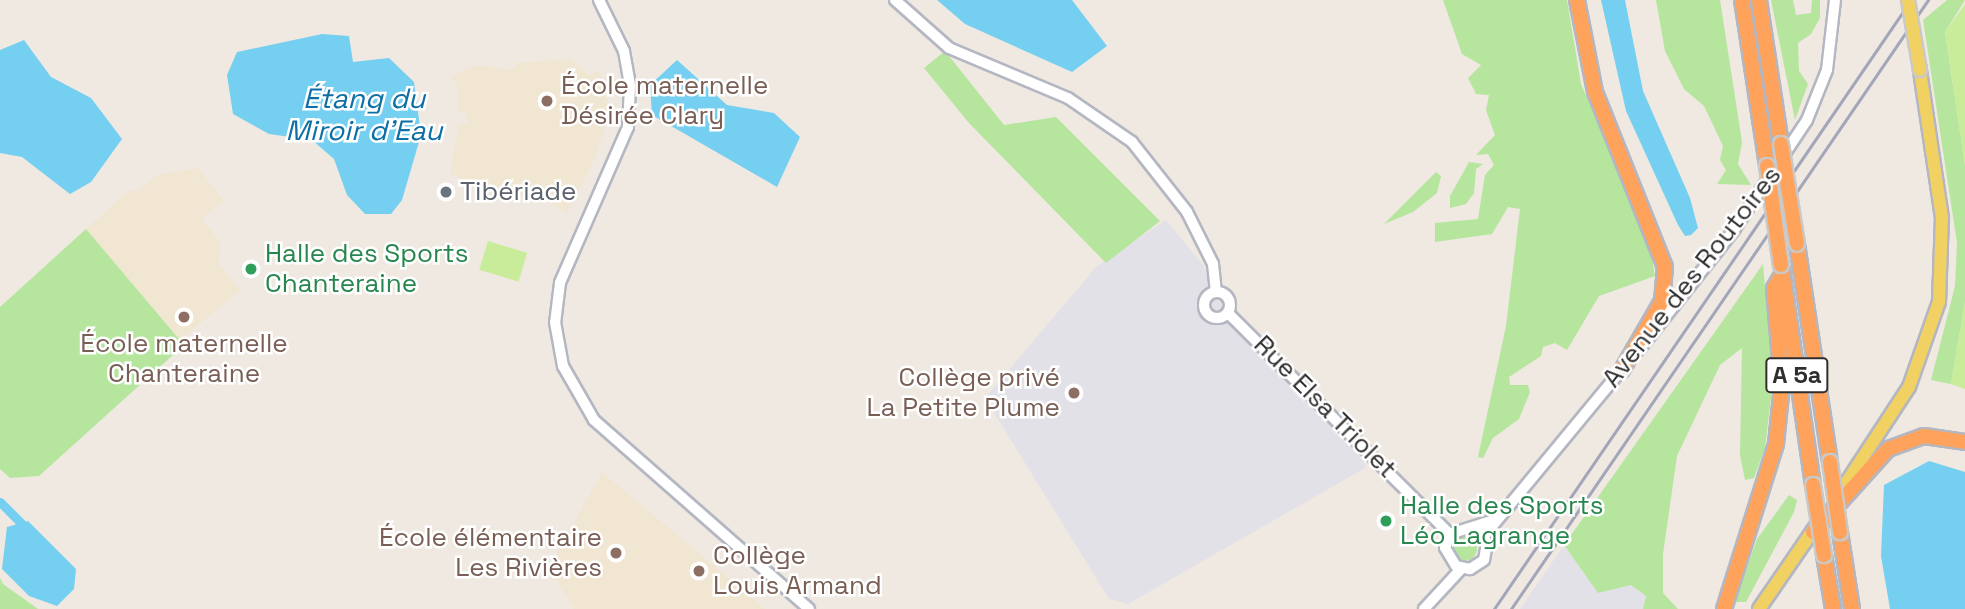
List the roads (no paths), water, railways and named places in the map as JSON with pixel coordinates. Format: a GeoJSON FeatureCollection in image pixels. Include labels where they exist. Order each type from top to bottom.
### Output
{"type":"FeatureCollection","features":[{"type":"Feature","properties":{"kind":"highway"},"geometry":{"type":"LineString","coordinates":[[1577,0],[1595,92],[1665,267],[1662,301],[1622,370]]}},
{"type":"Feature","properties":{"kind":"highway","name":"A 5a"},"geometry":{"type":"LineString","coordinates":[[1742,0],[1833,609]]}},
{"type":"Feature","properties":{"kind":"highway","name":"A 5a"},"geometry":{"type":"LineString","coordinates":[[1759,0],[1852,609]]}},
{"type":"Feature","properties":{"kind":"highway"},"geometry":{"type":"LineString","coordinates":[[1724,609],[1776,444],[1782,385],[1774,288],[1782,269]]}},
{"type":"Feature","properties":{"kind":"highway"},"geometry":{"type":"LineString","coordinates":[[1812,532],[1888,449],[1924,436],[1965,442]]}},
{"type":"Feature","properties":{"kind":"highway"},"geometry":{"type":"LineString","coordinates":[[1849,591],[1860,609]]}},
{"type":"Feature","properties":{"kind":"main road"},"geometry":{"type":"LineString","coordinates":[[1759,609],[1895,413],[1917,373],[1934,320],[1943,236],[1908,0]]}},
{"type":"Feature","properties":{"kind":"street"},"geometry":{"type":"LineString","coordinates":[[599,0],[626,61],[628,127],[560,283],[555,322],[563,366],[594,420],[809,609]]}},
{"type":"Feature","properties":{"kind":"street"},"geometry":{"type":"LineString","coordinates":[[895,0],[949,48],[1079,104],[1132,142],[1187,212],[1213,264],[1216,291]]}},
{"type":"Feature","properties":{"kind":"street","name":"Avenue des Routoires"},"geometry":{"type":"LineString","coordinates":[[1450,534],[1461,527],[1479,532],[1495,519],[1622,370],[1734,230],[1793,145],[1826,70],[1835,3]]}},
{"type":"Feature","properties":{"kind":"street"},"geometry":{"type":"LineString","coordinates":[[1216,291],[1228,296],[1228,313],[1216,318],[1205,312],[1205,298],[1216,291]]}},
{"type":"Feature","properties":{"kind":"street","name":"Rue Elsa Triolet"},"geometry":{"type":"LineString","coordinates":[[1228,313],[1450,534]]}},
{"type":"Feature","properties":{"kind":"street"},"geometry":{"type":"LineString","coordinates":[[1424,609],[1461,568],[1484,560],[1479,532]]}},
{"type":"Feature","properties":{"kind":"street"},"geometry":{"type":"LineString","coordinates":[[1450,534],[1445,548],[1451,562],[1461,568]]}},
{"type":"Feature","properties":{"kind":"street"},"geometry":{"type":"LineString","coordinates":[[1446,582],[1451,562]]}},
{"type":"Feature","properties":{"kind":"water"},"geometry":{"type":"Polygon","coordinates":[[[937,0],[1072,0],[1107,46],[1072,72],[965,24],[937,0]]]}},
{"type":"Feature","properties":{"kind":"water"},"geometry":{"type":"Polygon","coordinates":[[[1601,0],[1625,0],[1643,91],[1690,198],[1698,228],[1691,235],[1685,236],[1678,225],[1626,111],[1601,0]]]}},
{"type":"Feature","properties":{"kind":"water","name":"Étang du Miroir d'Eau"},"geometry":{"type":"Polygon","coordinates":[[[322,34],[349,36],[353,62],[389,58],[414,82],[421,135],[402,200],[391,214],[365,214],[347,195],[334,159],[312,140],[269,134],[233,114],[227,75],[237,52],[322,34]]]}},
{"type":"Feature","properties":{"kind":"water"},"geometry":{"type":"Polygon","coordinates":[[[24,40],[51,77],[91,98],[122,139],[91,182],[70,194],[22,157],[0,153],[0,50],[24,40]]]}},
{"type":"Feature","properties":{"kind":"water"},"geometry":{"type":"Polygon","coordinates":[[[677,60],[727,105],[774,113],[800,137],[777,187],[652,115],[650,85],[677,60]]]}},
{"type":"Feature","properties":{"kind":"water"},"geometry":{"type":"Polygon","coordinates":[[[1929,461],[1965,472],[1965,609],[1890,609],[1881,556],[1884,485],[1929,461]]]}},
{"type":"Feature","properties":{"kind":"water"},"geometry":{"type":"Polygon","coordinates":[[[28,521],[76,569],[74,589],[57,606],[29,596],[2,569],[7,527],[28,521]]]}},
{"type":"Feature","properties":{"kind":"waterway"},"geometry":{"type":"LineString","coordinates":[[0,502],[21,523]]}},
{"type":"Feature","properties":{"kind":"railway"},"geometry":{"type":"LineString","coordinates":[[1494,609],[1911,0]]}},
{"type":"Feature","properties":{"kind":"railway"},"geometry":{"type":"LineString","coordinates":[[1511,609],[1928,0]]}},
{"type":"Feature","properties":{"kind":"place","name":"École maternelle Désirée Clary"},"geometry":{"type":"Point","coordinates":[547,101]}},
{"type":"Feature","properties":{"kind":"place","name":"Tibériade"},"geometry":{"type":"Point","coordinates":[446,192]}},
{"type":"Feature","properties":{"kind":"place","name":"Halle des Sports Chanteraine"},"geometry":{"type":"Point","coordinates":[251,269]}},
{"type":"Feature","properties":{"kind":"place","name":"École maternelle Chanteraine"},"geometry":{"type":"Point","coordinates":[184,317]}},
{"type":"Feature","properties":{"kind":"place","name":"Collège privé La Petite Plume"},"geometry":{"type":"Point","coordinates":[1074,393]}},
{"type":"Feature","properties":{"kind":"place","name":"Halle des Sports Léo Lagrange"},"geometry":{"type":"Point","coordinates":[1386,521]}},
{"type":"Feature","properties":{"kind":"place","name":"École élémentaire Les Rivières"},"geometry":{"type":"Point","coordinates":[616,553]}},
{"type":"Feature","properties":{"kind":"place","name":"Collège Louis Armand"},"geometry":{"type":"Point","coordinates":[699,571]}}]}
